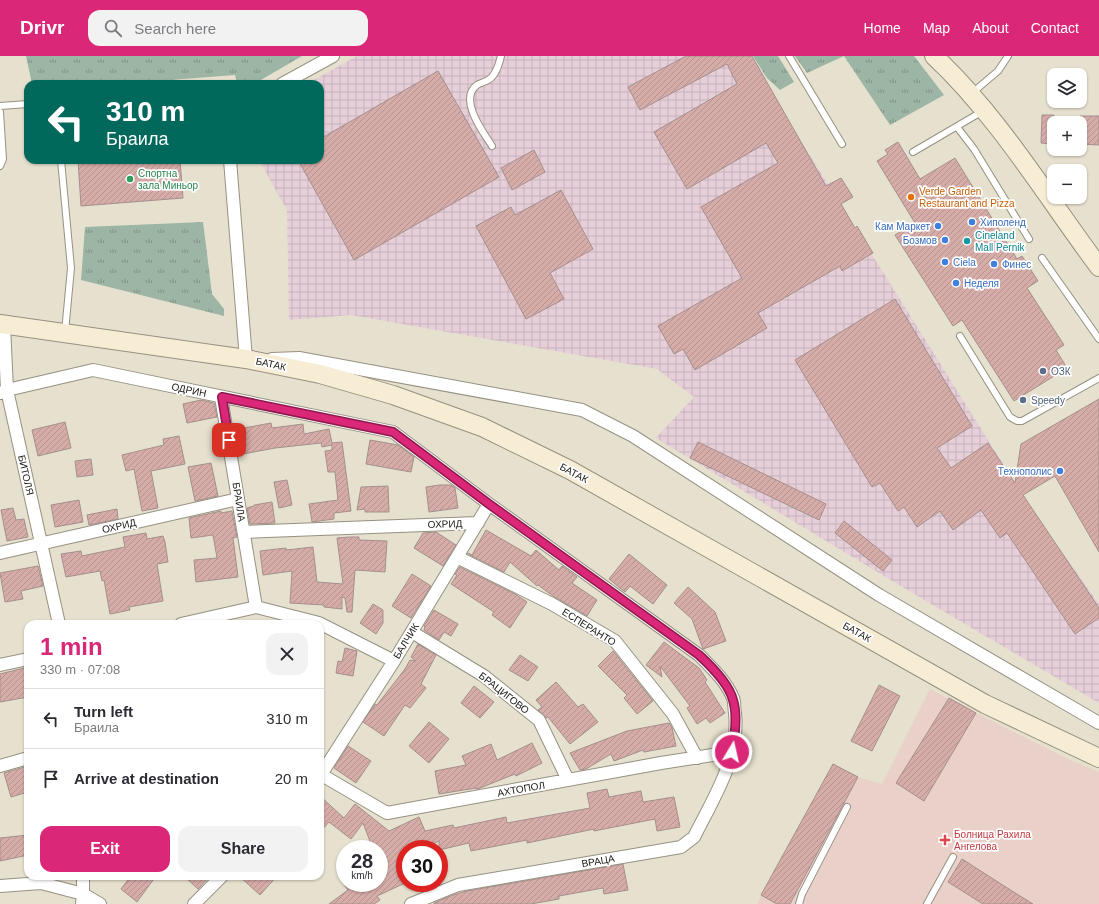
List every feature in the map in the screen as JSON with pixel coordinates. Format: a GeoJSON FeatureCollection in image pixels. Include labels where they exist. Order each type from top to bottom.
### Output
{"type":"FeatureCollection","features":[{"type":"Feature","properties":{"kind":"street"},"geometry":{"type":"LineString","coordinates":[[289,80],[333,56]]}},
{"type":"Feature","properties":{"kind":"street"},"geometry":{"type":"LineString","coordinates":[[940,60],[1000,129],[1099,267]]}},
{"type":"Feature","properties":{"kind":"street"},"geometry":{"type":"LineString","coordinates":[[230,164],[246,359],[299,358],[582,410],[633,436],[879,595],[1099,724]]}},
{"type":"Feature","properties":{"kind":"street","name":"БАТАК"},"geometry":{"type":"LineString","coordinates":[[2,325],[246,359],[320,374],[393,395],[482,427],[570,470],[985,704],[1099,758]]}},
{"type":"Feature","properties":{"kind":"street","name":"БИТОЛЯ"},"geometry":{"type":"LineString","coordinates":[[2,325],[3,392],[42,543],[58,620]]}},
{"type":"Feature","properties":{"kind":"street","name":"ОДРИН"},"geometry":{"type":"LineString","coordinates":[[3,392],[93,370],[393,432],[489,504],[699,655],[719,674],[733,699],[735,738],[732,752]]}},
{"type":"Feature","properties":{"kind":"street","name":"БРАИЛА"},"geometry":{"type":"LineString","coordinates":[[222,397],[256,607]]}},
{"type":"Feature","properties":{"kind":"street","name":"ОХРИД"},"geometry":{"type":"LineString","coordinates":[[0,554],[42,543],[238,499]]}},
{"type":"Feature","properties":{"kind":"street","name":"БАЛЧИК"},"geometry":{"type":"LineString","coordinates":[[324,769],[394,661],[489,504]]}},
{"type":"Feature","properties":{"kind":"street","name":"ОХРИД"},"geometry":{"type":"LineString","coordinates":[[244,532],[478,523]]}},
{"type":"Feature","properties":{"kind":"street","name":"ЕСПЕРАНТО"},"geometry":{"type":"LineString","coordinates":[[457,557],[552,604],[615,641],[673,714],[697,758]]}},
{"type":"Feature","properties":{"kind":"street"},"geometry":{"type":"LineString","coordinates":[[199,620],[256,607],[307,620]]}},
{"type":"Feature","properties":{"kind":"street"},"geometry":{"type":"LineString","coordinates":[[324,626],[394,661]]}},
{"type":"Feature","properties":{"kind":"street","name":"БРАЦИГОВО"},"geometry":{"type":"LineString","coordinates":[[412,632],[484,676],[539,720],[568,780]]}},
{"type":"Feature","properties":{"kind":"street"},"geometry":{"type":"LineString","coordinates":[[0,665],[24,660]]}},
{"type":"Feature","properties":{"kind":"street","name":"АХТОПОЛ"},"geometry":{"type":"LineString","coordinates":[[324,777],[387,813],[732,752]]}},
{"type":"Feature","properties":{"kind":"street","name":"ВРАЦА"},"geometry":{"type":"LineString","coordinates":[[411,904],[458,885],[681,847],[694,837],[724,777],[732,752]]}},
{"type":"Feature","properties":{"kind":"street"},"geometry":{"type":"LineString","coordinates":[[0,766],[24,759]]}},
{"type":"Feature","properties":{"kind":"street"},"geometry":{"type":"LineString","coordinates":[[82,899],[83,880]]}},
{"type":"Feature","properties":{"kind":"street"},"geometry":{"type":"LineString","coordinates":[[194,904],[218,880]]}},
{"type":"Feature","properties":{"kind":"street"},"geometry":{"type":"LineString","coordinates":[[0,886],[41,883],[82,899],[100,904]]}},
{"type":"Feature","properties":{"kind":"lane"},"geometry":{"type":"LineString","coordinates":[[492,146],[472,113],[470,96],[476,85],[490,79],[499,67],[501,56]]}},
{"type":"Feature","properties":{"kind":"lane"},"geometry":{"type":"LineString","coordinates":[[789,56],[842,144]]}},
{"type":"Feature","properties":{"kind":"lane"},"geometry":{"type":"LineString","coordinates":[[971,94],[998,71],[1008,56]]}},
{"type":"Feature","properties":{"kind":"lane"},"geometry":{"type":"LineString","coordinates":[[0,106],[24,104]]}},
{"type":"Feature","properties":{"kind":"lane"},"geometry":{"type":"LineString","coordinates":[[914,152],[984,110]]}},
{"type":"Feature","properties":{"kind":"lane"},"geometry":{"type":"LineString","coordinates":[[0,112],[3,159],[0,166]]}},
{"type":"Feature","properties":{"kind":"lane"},"geometry":{"type":"LineString","coordinates":[[957,127],[974,149],[1029,239]]}},
{"type":"Feature","properties":{"kind":"lane"},"geometry":{"type":"LineString","coordinates":[[60,164],[71,268],[65,334]]}},
{"type":"Feature","properties":{"kind":"lane"},"geometry":{"type":"LineString","coordinates":[[1042,258],[1099,339]]}},
{"type":"Feature","properties":{"kind":"lane"},"geometry":{"type":"LineString","coordinates":[[960,336],[1010,416],[1017,421],[1022,421],[1099,378]]}},
{"type":"Feature","properties":{"kind":"lane"},"geometry":{"type":"LineString","coordinates":[[799,904],[802,894],[847,807]]}},
{"type":"Feature","properties":{"kind":"lane"},"geometry":{"type":"LineString","coordinates":[[927,904],[953,857]]}},
{"type":"Feature","properties":{"kind":"shaded area"},"geometry":{"type":"Polygon","coordinates":[[[357,56],[750,56],[789,122],[1033,512],[1099,604],[1099,703],[889,579],[656,438],[694,397],[657,369],[351,315],[289,320],[287,210],[261,164],[324,164],[324,80],[314,80],[357,56]]]}},
{"type":"Feature","properties":{"kind":"shaded area","name":"Болница Рахила Ангелова"},"geometry":{"type":"Polygon","coordinates":[[[930,689],[1068,759],[1099,772],[1099,904],[757,904],[833,764],[858,777],[882,784],[930,689]]]}},
{"type":"Feature","properties":{"kind":"green space"},"geometry":{"type":"Polygon","coordinates":[[[26,56],[302,56],[261,80],[236,80],[235,75],[171,80],[31,80],[26,56]]]}},
{"type":"Feature","properties":{"kind":"green space"},"geometry":{"type":"Polygon","coordinates":[[[753,56],[778,56],[794,82],[780,90],[767,78],[753,56]]]}},
{"type":"Feature","properties":{"kind":"green space"},"geometry":{"type":"Polygon","coordinates":[[[795,56],[844,56],[807,73],[795,56]]]}},
{"type":"Feature","properties":{"kind":"green space"},"geometry":{"type":"Polygon","coordinates":[[[844,56],[914,56],[944,95],[890,125],[844,56]]]}},
{"type":"Feature","properties":{"kind":"green space"},"geometry":{"type":"Polygon","coordinates":[[[203,222],[212,294],[224,309],[224,316],[81,280],[85,227],[203,222]]]}},
{"type":"Feature","properties":{"kind":"building"},"geometry":{"type":"Polygon","coordinates":[[[686,56],[752,56],[826,186],[841,178],[853,197],[841,204],[855,228],[857,226],[873,253],[842,271],[840,266],[758,313],[767,328],[695,370],[683,349],[674,354],[658,326],[742,278],[701,207],[778,163],[766,143],[687,189],[654,132],[737,84],[727,64],[640,110],[628,87],[686,56]]]}},
{"type":"Feature","properties":{"kind":"building"},"geometry":{"type":"Polygon","coordinates":[[[438,71],[499,177],[354,260],[300,164],[324,164],[324,137],[438,71]]]}},
{"type":"Feature","properties":{"kind":"building"},"geometry":{"type":"Polygon","coordinates":[[[1042,115],[1054,115],[1047,116],[1047,143],[1041,143],[1042,115]]]}},
{"type":"Feature","properties":{"kind":"building"},"geometry":{"type":"Polygon","coordinates":[[[1087,116],[1099,116],[1099,145],[1087,144],[1087,116]]]}},
{"type":"Feature","properties":{"kind":"building"},"geometry":{"type":"Polygon","coordinates":[[[898,142],[920,179],[955,158],[1017,259],[1022,256],[1038,281],[1027,288],[1064,345],[1056,350],[1067,368],[1014,401],[962,320],[953,326],[895,235],[915,223],[877,161],[888,154],[885,150],[898,142]]]}},
{"type":"Feature","properties":{"kind":"building"},"geometry":{"type":"Polygon","coordinates":[[[534,150],[545,172],[512,190],[501,168],[534,150]]]}},
{"type":"Feature","properties":{"kind":"building","name":"Спортна зала Миньор"},"geometry":{"type":"Polygon","coordinates":[[[78,164],[180,164],[183,198],[81,206],[78,164]]]}},
{"type":"Feature","properties":{"kind":"building"},"geometry":{"type":"Polygon","coordinates":[[[561,190],[593,249],[550,273],[564,299],[526,319],[476,226],[511,207],[515,215],[561,190]]]}},
{"type":"Feature","properties":{"kind":"building"},"geometry":{"type":"Polygon","coordinates":[[[895,299],[972,426],[937,448],[951,468],[988,443],[1015,483],[1021,444],[1099,399],[1099,552],[1055,476],[1023,495],[1099,608],[1099,618],[1075,634],[1007,533],[1000,538],[981,510],[953,530],[940,511],[917,527],[904,507],[898,511],[880,483],[872,487],[795,360],[895,299]]]}},
{"type":"Feature","properties":{"kind":"building"},"geometry":{"type":"Polygon","coordinates":[[[201,400],[214,403],[217,417],[187,423],[183,404],[201,400]]]}},
{"type":"Feature","properties":{"kind":"building"},"geometry":{"type":"Polygon","coordinates":[[[65,422],[71,448],[38,456],[32,430],[65,422]]]}},
{"type":"Feature","properties":{"kind":"building"},"geometry":{"type":"Polygon","coordinates":[[[271,423],[272,428],[303,424],[304,434],[329,429],[332,443],[342,442],[351,511],[334,513],[334,519],[312,522],[309,504],[338,500],[335,472],[328,472],[325,451],[332,450],[332,445],[322,447],[321,443],[275,448],[243,454],[239,429],[271,423]]]}},
{"type":"Feature","properties":{"kind":"building"},"geometry":{"type":"Polygon","coordinates":[[[179,436],[185,464],[151,471],[158,508],[142,511],[134,469],[126,471],[122,455],[164,445],[163,439],[179,436]]]}},
{"type":"Feature","properties":{"kind":"building"},"geometry":{"type":"Polygon","coordinates":[[[370,440],[398,445],[414,457],[411,472],[366,464],[370,440]]]}},
{"type":"Feature","properties":{"kind":"building"},"geometry":{"type":"Polygon","coordinates":[[[698,442],[826,504],[819,520],[690,458],[698,442]]]}},
{"type":"Feature","properties":{"kind":"building"},"geometry":{"type":"Polygon","coordinates":[[[91,459],[93,475],[77,477],[75,461],[91,459]]]}},
{"type":"Feature","properties":{"kind":"building"},"geometry":{"type":"Polygon","coordinates":[[[211,463],[218,496],[195,501],[188,467],[211,463]]]}},
{"type":"Feature","properties":{"kind":"building"},"geometry":{"type":"Polygon","coordinates":[[[287,480],[292,505],[279,508],[274,482],[287,480]]]}},
{"type":"Feature","properties":{"kind":"building"},"geometry":{"type":"Polygon","coordinates":[[[451,485],[455,488],[458,508],[429,512],[426,487],[451,485]]]}},
{"type":"Feature","properties":{"kind":"building"},"geometry":{"type":"Polygon","coordinates":[[[388,486],[389,512],[365,512],[365,509],[357,510],[361,487],[388,486]]]}},
{"type":"Feature","properties":{"kind":"building"},"geometry":{"type":"Polygon","coordinates":[[[79,500],[83,522],[55,527],[51,505],[79,500]]]}},
{"type":"Feature","properties":{"kind":"building"},"geometry":{"type":"Polygon","coordinates":[[[272,502],[275,523],[250,524],[247,508],[254,505],[272,502]]]}},
{"type":"Feature","properties":{"kind":"building"},"geometry":{"type":"Polygon","coordinates":[[[13,508],[16,520],[24,519],[28,537],[7,541],[1,510],[13,508]]]}},
{"type":"Feature","properties":{"kind":"building"},"geometry":{"type":"Polygon","coordinates":[[[117,509],[118,519],[89,525],[87,515],[117,509]]]}},
{"type":"Feature","properties":{"kind":"building"},"geometry":{"type":"Polygon","coordinates":[[[221,511],[221,513],[232,511],[237,537],[233,538],[238,577],[196,582],[194,560],[217,558],[213,535],[191,538],[189,518],[221,511]]]}},
{"type":"Feature","properties":{"kind":"building"},"geometry":{"type":"Polygon","coordinates":[[[844,521],[892,560],[883,571],[835,533],[844,521]]]}},
{"type":"Feature","properties":{"kind":"building"},"geometry":{"type":"Polygon","coordinates":[[[486,530],[531,556],[536,550],[559,570],[562,566],[577,577],[572,583],[597,600],[587,616],[553,596],[538,585],[537,586],[510,562],[504,572],[468,554],[472,555],[486,530]]]}},
{"type":"Feature","properties":{"kind":"building"},"geometry":{"type":"Polygon","coordinates":[[[436,532],[456,545],[443,566],[414,548],[423,533],[436,532]]]}},
{"type":"Feature","properties":{"kind":"building"},"geometry":{"type":"Polygon","coordinates":[[[146,533],[147,539],[163,536],[165,542],[168,562],[157,564],[163,601],[129,607],[130,610],[110,614],[104,580],[102,581],[100,571],[66,577],[61,554],[81,551],[82,556],[125,547],[123,537],[146,533]]]}},
{"type":"Feature","properties":{"kind":"building"},"geometry":{"type":"Polygon","coordinates":[[[359,537],[359,540],[387,541],[385,572],[355,570],[352,612],[347,612],[345,598],[342,597],[342,609],[324,607],[324,605],[290,603],[292,571],[263,575],[260,551],[313,547],[317,582],[343,584],[337,538],[359,537]]]}},
{"type":"Feature","properties":{"kind":"building"},"geometry":{"type":"Polygon","coordinates":[[[629,554],[667,585],[653,604],[630,586],[625,592],[609,579],[629,554]]]}},
{"type":"Feature","properties":{"kind":"building"},"geometry":{"type":"Polygon","coordinates":[[[38,566],[43,586],[21,591],[23,599],[5,602],[0,573],[38,566]]]}},
{"type":"Feature","properties":{"kind":"building"},"geometry":{"type":"Polygon","coordinates":[[[460,567],[515,594],[527,602],[510,628],[492,615],[494,612],[451,584],[460,567]]]}},
{"type":"Feature","properties":{"kind":"building"},"geometry":{"type":"Polygon","coordinates":[[[412,574],[431,586],[411,618],[392,606],[412,574]]]}},
{"type":"Feature","properties":{"kind":"building"},"geometry":{"type":"Polygon","coordinates":[[[688,587],[715,612],[726,641],[703,649],[692,619],[674,603],[688,587]]]}},
{"type":"Feature","properties":{"kind":"building"},"geometry":{"type":"Polygon","coordinates":[[[373,604],[383,610],[383,623],[376,634],[360,623],[373,604]]]}},
{"type":"Feature","properties":{"kind":"building"},"geometry":{"type":"Polygon","coordinates":[[[434,610],[458,624],[451,636],[444,632],[439,640],[424,630],[424,626],[434,610]]]}},
{"type":"Feature","properties":{"kind":"building"},"geometry":{"type":"Polygon","coordinates":[[[664,642],[699,668],[707,680],[705,682],[725,713],[710,723],[706,718],[697,724],[687,708],[690,706],[660,666],[662,677],[646,665],[664,642]]]}},
{"type":"Feature","properties":{"kind":"building"},"geometry":{"type":"Polygon","coordinates":[[[418,644],[436,655],[421,684],[426,688],[410,708],[405,705],[384,736],[363,722],[375,704],[377,705],[405,669],[410,660],[416,661],[411,657],[418,644]]]}},
{"type":"Feature","properties":{"kind":"building"},"geometry":{"type":"Polygon","coordinates":[[[345,648],[357,651],[353,676],[336,673],[338,661],[342,662],[345,648]]]}},
{"type":"Feature","properties":{"kind":"building"},"geometry":{"type":"Polygon","coordinates":[[[613,651],[653,701],[637,714],[624,698],[627,695],[598,666],[613,651]]]}},
{"type":"Feature","properties":{"kind":"building"},"geometry":{"type":"Polygon","coordinates":[[[520,655],[538,667],[528,681],[509,670],[520,655]]]}},
{"type":"Feature","properties":{"kind":"building"},"geometry":{"type":"Polygon","coordinates":[[[24,668],[24,698],[0,702],[0,674],[24,668]]]}},
{"type":"Feature","properties":{"kind":"building"},"geometry":{"type":"Polygon","coordinates":[[[556,682],[578,707],[583,704],[598,722],[570,744],[548,717],[546,718],[538,710],[542,707],[536,700],[556,682]]]}},
{"type":"Feature","properties":{"kind":"building"},"geometry":{"type":"Polygon","coordinates":[[[879,685],[900,696],[872,751],[851,741],[879,685]]]}},
{"type":"Feature","properties":{"kind":"building"},"geometry":{"type":"Polygon","coordinates":[[[474,686],[494,702],[480,718],[461,703],[474,686]]]}},
{"type":"Feature","properties":{"kind":"building"},"geometry":{"type":"Polygon","coordinates":[[[949,698],[976,713],[924,801],[896,783],[949,698]]]}},
{"type":"Feature","properties":{"kind":"building"},"geometry":{"type":"Polygon","coordinates":[[[429,722],[449,739],[429,763],[409,746],[429,722]]]}},
{"type":"Feature","properties":{"kind":"building"},"geometry":{"type":"Polygon","coordinates":[[[669,723],[672,728],[676,746],[644,752],[643,750],[614,761],[611,754],[586,769],[580,770],[570,753],[627,731],[669,723]]]}},
{"type":"Feature","properties":{"kind":"building"},"geometry":{"type":"Polygon","coordinates":[[[532,743],[542,763],[516,776],[515,774],[480,788],[439,794],[435,771],[466,765],[462,756],[491,744],[497,760],[532,743]]]}},
{"type":"Feature","properties":{"kind":"building"},"geometry":{"type":"Polygon","coordinates":[[[348,746],[371,761],[356,783],[334,768],[348,746]]]}},
{"type":"Feature","properties":{"kind":"building"},"geometry":{"type":"Polygon","coordinates":[[[833,764],[858,777],[790,904],[777,904],[761,895],[833,764]]]}},
{"type":"Feature","properties":{"kind":"building"},"geometry":{"type":"Polygon","coordinates":[[[24,767],[24,793],[11,797],[4,773],[24,767]]]}},
{"type":"Feature","properties":{"kind":"building"},"geometry":{"type":"Polygon","coordinates":[[[607,789],[609,797],[641,791],[643,802],[674,797],[680,827],[657,831],[655,819],[594,831],[594,829],[527,843],[527,840],[471,851],[469,843],[448,848],[448,840],[396,840],[396,887],[388,891],[388,840],[370,840],[363,823],[351,839],[329,822],[324,828],[324,800],[344,818],[355,804],[389,831],[419,817],[425,831],[453,825],[454,828],[506,817],[507,823],[590,808],[587,793],[607,789]]]}},
{"type":"Feature","properties":{"kind":"building"},"geometry":{"type":"Polygon","coordinates":[[[24,835],[24,856],[0,861],[0,838],[24,835]]]}},
{"type":"Feature","properties":{"kind":"building"},"geometry":{"type":"Polygon","coordinates":[[[962,859],[1033,904],[983,904],[948,882],[962,859]]]}},
{"type":"Feature","properties":{"kind":"building"},"geometry":{"type":"Polygon","coordinates":[[[623,864],[628,890],[604,894],[603,888],[559,896],[559,899],[531,904],[434,904],[453,895],[467,891],[623,864]]]}},
{"type":"Feature","properties":{"kind":"building"},"geometry":{"type":"Polygon","coordinates":[[[128,880],[153,880],[137,902],[121,889],[128,880]]]}},
{"type":"Feature","properties":{"kind":"building"},"geometry":{"type":"Polygon","coordinates":[[[188,880],[206,880],[198,889],[188,880]]]}},
{"type":"Feature","properties":{"kind":"building"},"geometry":{"type":"Polygon","coordinates":[[[243,880],[273,880],[260,895],[243,880]]]}},
{"type":"Feature","properties":{"kind":"building"},"geometry":{"type":"Polygon","coordinates":[[[345,892],[386,892],[377,896],[380,900],[374,904],[329,904],[345,892]]]}},
{"type":"Feature","properties":{"kind":"place","name":"Спортна зала Миньор"},"geometry":{"type":"Point","coordinates":[130,179]}},
{"type":"Feature","properties":{"kind":"place","name":"Verde Garden Restaurant and Pizza"},"geometry":{"type":"Point","coordinates":[911,197]}},
{"type":"Feature","properties":{"kind":"place","name":"Хиполенд"},"geometry":{"type":"Point","coordinates":[972,222]}},
{"type":"Feature","properties":{"kind":"place","name":"Кам Маркет"},"geometry":{"type":"Point","coordinates":[938,226]}},
{"type":"Feature","properties":{"kind":"place","name":"Бозмов"},"geometry":{"type":"Point","coordinates":[945,240]}},
{"type":"Feature","properties":{"kind":"place","name":"Cineland Mall Pernik"},"geometry":{"type":"Point","coordinates":[967,241]}},
{"type":"Feature","properties":{"kind":"place","name":"Ciela"},"geometry":{"type":"Point","coordinates":[945,262]}},
{"type":"Feature","properties":{"kind":"place","name":"Финес"},"geometry":{"type":"Point","coordinates":[994,264]}},
{"type":"Feature","properties":{"kind":"place","name":"Неделя"},"geometry":{"type":"Point","coordinates":[956,283]}},
{"type":"Feature","properties":{"kind":"place","name":"ОЗК"},"geometry":{"type":"Point","coordinates":[1043,371]}},
{"type":"Feature","properties":{"kind":"place","name":"Speedy"},"geometry":{"type":"Point","coordinates":[1023,400]}},
{"type":"Feature","properties":{"kind":"place","name":"Технополис"},"geometry":{"type":"Point","coordinates":[1060,471]}},
{"type":"Feature","properties":{"kind":"place","name":"Болница Рахила Ангелова"},"geometry":{"type":"Point","coordinates":[945,840]}},
{"type":"Feature","properties":{"kind":"route"},"geometry":{"type":"LineString","coordinates":[[229,440],[222,397],[393,432],[489,504],[699,655],[719,674],[733,699],[735,738],[732,752]]}}]}
